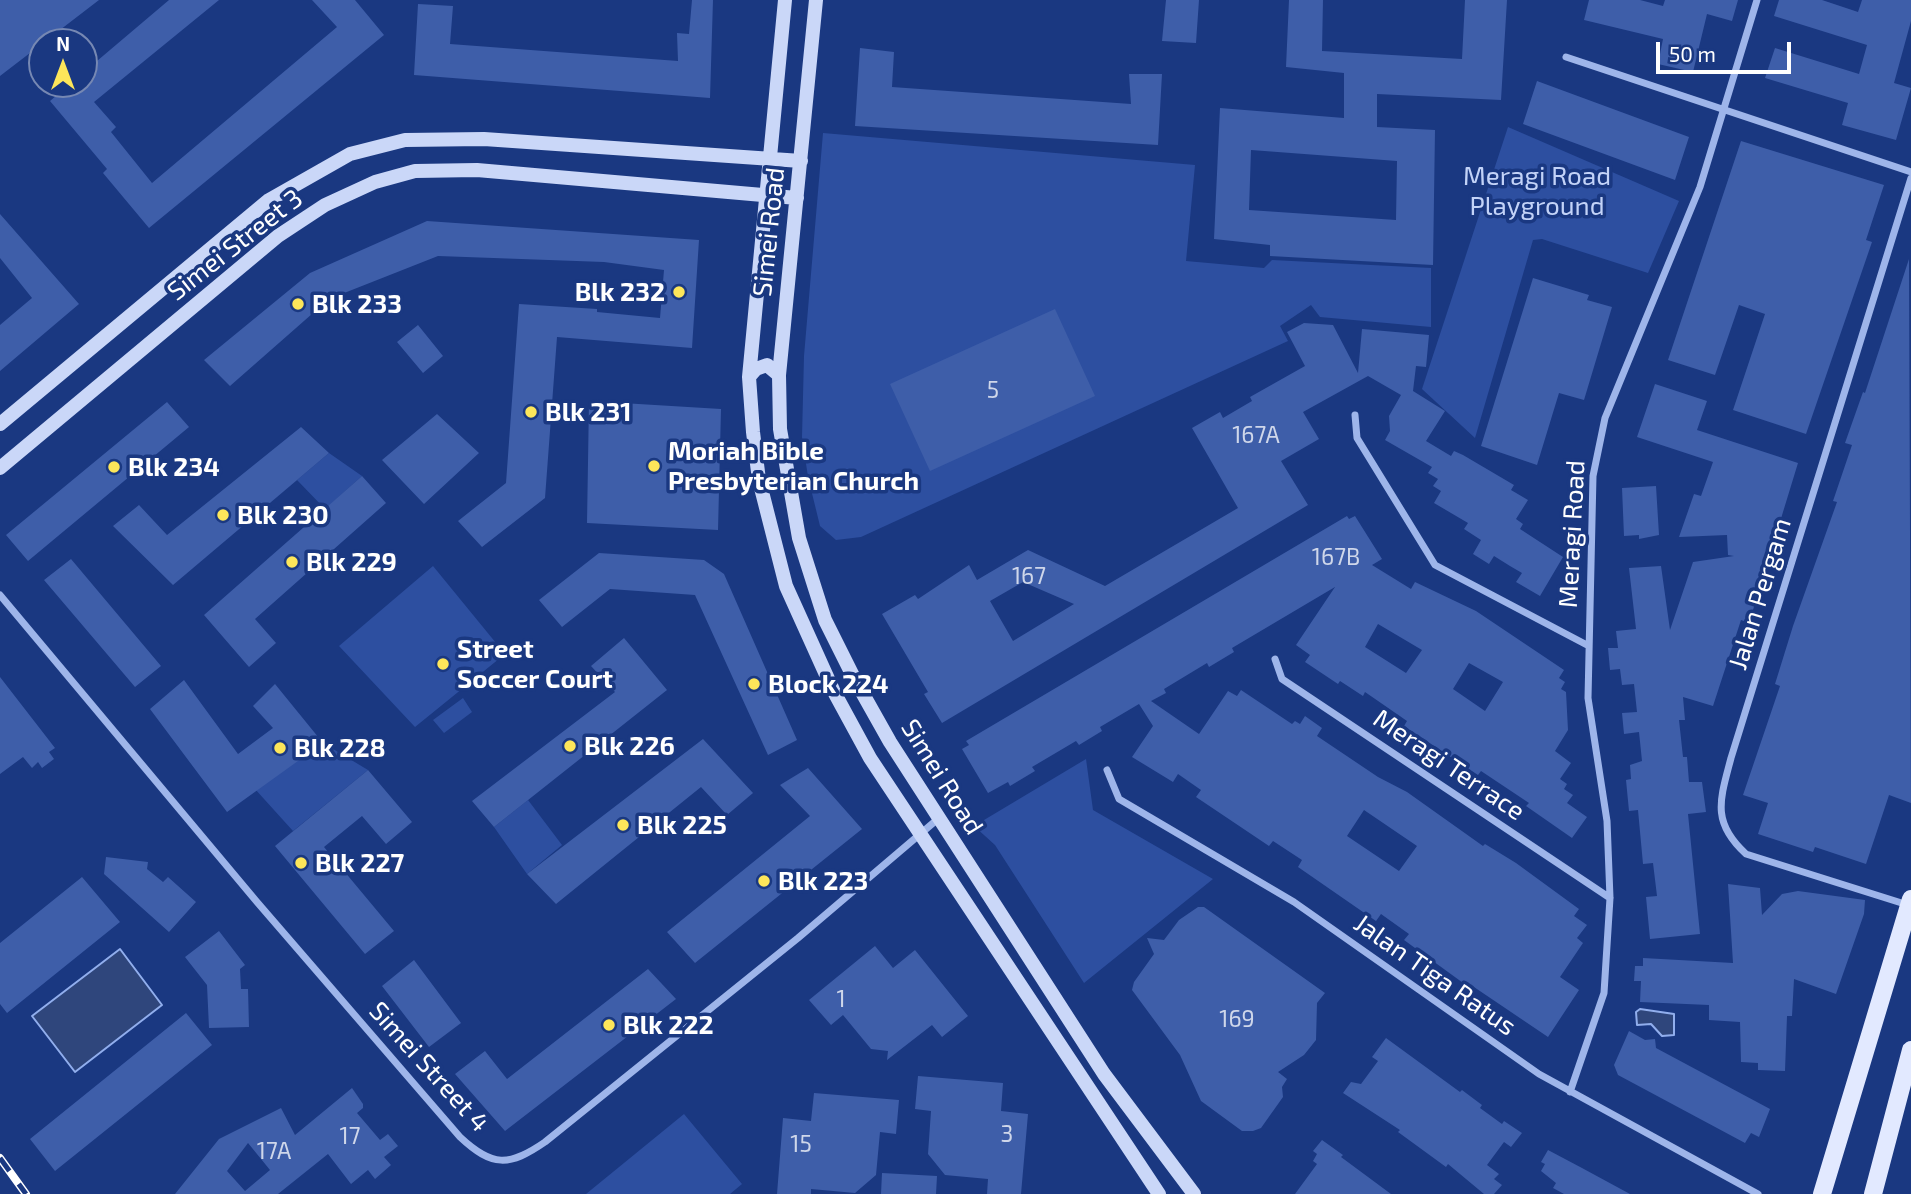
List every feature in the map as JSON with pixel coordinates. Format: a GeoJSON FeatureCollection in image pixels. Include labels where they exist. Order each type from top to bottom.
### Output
{"type":"FeatureCollection","features":[{"type":"Feature","properties":{"kind":"main road","name":"Simei Road"},"geometry":{"type":"LineString","coordinates":[[785,0],[749,377],[759,480],[786,586],[822,667],[870,758],[1159,1194]]}},
{"type":"Feature","properties":{"kind":"main road","name":"Simei Road"},"geometry":{"type":"LineString","coordinates":[[817,0],[779,375],[780,429],[799,538],[825,620],[890,742],[1104,1074],[1194,1194]]}},
{"type":"Feature","properties":{"kind":"main road","name":"Simei Street 3"},"geometry":{"type":"LineString","coordinates":[[0,424],[269,200],[350,154],[405,140],[484,139],[801,161]]}},
{"type":"Feature","properties":{"kind":"main road","name":"Simei Street 3"},"geometry":{"type":"LineString","coordinates":[[0,468],[278,236],[325,205],[375,182],[415,171],[477,170],[797,198]]}},
{"type":"Feature","properties":{"kind":"main road"},"geometry":{"type":"LineString","coordinates":[[749,377],[756,369],[767,365],[779,375]]}},
{"type":"Feature","properties":{"kind":"main road"},"geometry":{"type":"LineString","coordinates":[[1822,1194],[1910,902]]}},
{"type":"Feature","properties":{"kind":"main road"},"geometry":{"type":"LineString","coordinates":[[1873,1194],[1911,1051]]}},
{"type":"Feature","properties":{"kind":"street","name":"Meragi Road"},"geometry":{"type":"LineString","coordinates":[[1570,1091],[1604,993],[1611,898],[1607,821],[1589,718],[1587,645],[1593,476],[1599,439],[1696,200],[1757,0]]}},
{"type":"Feature","properties":{"kind":"street"},"geometry":{"type":"LineString","coordinates":[[1566,57],[1911,172]]}},
{"type":"Feature","properties":{"kind":"street","name":"Jalan Pergam"},"geometry":{"type":"LineString","coordinates":[[1910,902],[1746,854],[1729,838],[1720,812],[1731,758],[1911,178]]}},
{"type":"Feature","properties":{"kind":"street"},"geometry":{"type":"LineString","coordinates":[[1355,415],[1357,438],[1436,565],[1587,645]]}},
{"type":"Feature","properties":{"kind":"street","name":"Simei Street 4"},"geometry":{"type":"LineString","coordinates":[[0,595],[257,902],[452,1128],[479,1155],[499,1161],[523,1157],[545,1142],[939,818]]}},
{"type":"Feature","properties":{"kind":"street","name":"Meragi Terrace"},"geometry":{"type":"LineString","coordinates":[[1275,659],[1282,679],[1611,898]]}},
{"type":"Feature","properties":{"kind":"street","name":"Jalan Tiga Ratus"},"geometry":{"type":"LineString","coordinates":[[1107,770],[1119,799],[1294,902],[1539,1074],[1758,1194]]}},
{"type":"Feature","properties":{"kind":"green space","name":"Meragi Road Playground"},"geometry":{"type":"Polygon","coordinates":[[[1508,127],[1679,201],[1648,273],[1542,239],[1533,240],[1475,438],[1422,389],[1508,127]]]}},
{"type":"Feature","properties":{"kind":"green space"},"geometry":{"type":"Polygon","coordinates":[[[823,133],[1195,165],[1186,261],[1264,268],[1272,260],[1431,268],[1431,327],[1320,317],[1311,305],[1280,326],[1288,341],[861,537],[836,540],[820,526],[802,437],[804,356],[823,133]]]}},
{"type":"Feature","properties":{"kind":"green space"},"geometry":{"type":"Polygon","coordinates":[[[329,453],[362,476],[325,509],[297,480],[329,453]]]}},
{"type":"Feature","properties":{"kind":"green space"},"geometry":{"type":"Polygon","coordinates":[[[433,566],[505,654],[415,727],[339,646],[433,566]]]}},
{"type":"Feature","properties":{"kind":"green space"},"geometry":{"type":"Polygon","coordinates":[[[463,698],[472,712],[444,733],[433,720],[463,698]]]}},
{"type":"Feature","properties":{"kind":"green space"},"geometry":{"type":"Polygon","coordinates":[[[323,743],[368,770],[293,831],[255,789],[323,743]]]}},
{"type":"Feature","properties":{"kind":"green space"},"geometry":{"type":"Polygon","coordinates":[[[1086,759],[1093,810],[1213,879],[1084,983],[995,845],[974,826],[1086,759]]]}},
{"type":"Feature","properties":{"kind":"green space"},"geometry":{"type":"Polygon","coordinates":[[[528,800],[562,845],[527,874],[494,827],[528,800]]]}},
{"type":"Feature","properties":{"kind":"green space"},"geometry":{"type":"Polygon","coordinates":[[[684,1114],[742,1184],[730,1194],[586,1194],[684,1114]]]}},
{"type":"Feature","properties":{"kind":"shaded area"},"geometry":{"type":"Polygon","coordinates":[[[120,949],[162,1005],[75,1072],[32,1016],[120,949]]]}},
{"type":"Feature","properties":{"kind":"shaded area"},"geometry":{"type":"Polygon","coordinates":[[[1640,1009],[1674,1014],[1674,1035],[1662,1036],[1651,1024],[1637,1025],[1636,1012],[1640,1009]]]}},
{"type":"Feature","properties":{"kind":"building"},"geometry":{"type":"Polygon","coordinates":[[[0,0],[99,0],[63,28],[28,28],[28,55],[0,76],[0,0]]]}},
{"type":"Feature","properties":{"kind":"building"},"geometry":{"type":"Polygon","coordinates":[[[169,0],[219,0],[94,102],[116,127],[111,132],[152,183],[337,27],[312,0],[355,0],[384,35],[149,228],[103,173],[107,169],[50,101],[54,98],[98,98],[98,60],[169,0]]]}},
{"type":"Feature","properties":{"kind":"building"},"geometry":{"type":"Polygon","coordinates":[[[692,0],[713,0],[710,98],[414,75],[418,4],[453,6],[450,44],[678,61],[677,33],[689,34],[692,0]]]}},
{"type":"Feature","properties":{"kind":"building"},"geometry":{"type":"Polygon","coordinates":[[[1166,0],[1199,0],[1196,43],[1162,41],[1166,0]]]}},
{"type":"Feature","properties":{"kind":"building"},"geometry":{"type":"Polygon","coordinates":[[[1289,0],[1323,0],[1322,51],[1462,59],[1465,0],[1507,0],[1501,100],[1377,94],[1377,127],[1435,130],[1433,265],[1270,256],[1270,245],[1214,239],[1220,108],[1344,118],[1344,73],[1286,67],[1289,0]],[[1251,150],[1249,210],[1396,220],[1397,161],[1251,150]]]}},
{"type":"Feature","properties":{"kind":"building"},"geometry":{"type":"Polygon","coordinates":[[[1589,0],[1640,0],[1663,6],[1665,0],[1738,0],[1732,21],[1707,14],[1693,72],[1658,64],[1663,39],[1584,20],[1589,0]]]}},
{"type":"Feature","properties":{"kind":"building"},"geometry":{"type":"Polygon","coordinates":[[[1779,0],[1822,0],[1858,12],[1862,0],[1911,0],[1911,21],[1894,83],[1911,88],[1896,140],[1842,125],[1848,103],[1765,78],[1775,48],[1859,74],[1867,45],[1774,16],[1779,0]]]}},
{"type":"Feature","properties":{"kind":"building"},"geometry":{"type":"Polygon","coordinates":[[[860,48],[894,52],[892,87],[1131,104],[1129,74],[1162,74],[1158,145],[855,126],[860,48]]]}},
{"type":"Feature","properties":{"kind":"building"},"geometry":{"type":"Polygon","coordinates":[[[1537,81],[1689,137],[1675,180],[1523,124],[1537,81]]]}},
{"type":"Feature","properties":{"kind":"building"},"geometry":{"type":"Polygon","coordinates":[[[1741,141],[1884,185],[1866,240],[1872,242],[1806,434],[1733,410],[1765,314],[1739,305],[1715,375],[1668,360],[1741,141]]]}},
{"type":"Feature","properties":{"kind":"building"},"geometry":{"type":"Polygon","coordinates":[[[0,214],[79,304],[0,371],[0,325],[32,298],[0,258],[0,214]]]}},
{"type":"Feature","properties":{"kind":"building"},"geometry":{"type":"Polygon","coordinates":[[[427,221],[699,240],[692,348],[557,337],[545,498],[482,547],[458,521],[506,483],[519,304],[597,309],[597,312],[660,318],[664,270],[604,262],[438,256],[329,299],[230,386],[204,360],[310,273],[427,221]]]}},
{"type":"Feature","properties":{"kind":"building"},"geometry":{"type":"Polygon","coordinates":[[[1909,259],[1911,803],[1889,795],[1866,864],[1815,847],[1813,852],[1758,834],[1768,803],[1743,795],[1780,686],[1775,684],[1793,626],[1837,502],[1833,501],[1852,445],[1845,443],[1863,392],[1865,393],[1909,259]]]}},
{"type":"Feature","properties":{"kind":"building"},"geometry":{"type":"Polygon","coordinates":[[[1533,278],[1589,295],[1587,300],[1612,307],[1584,400],[1559,393],[1537,465],[1481,446],[1533,278]]]}},
{"type":"Feature","properties":{"kind":"building"},"geometry":{"type":"Polygon","coordinates":[[[1055,309],[1095,396],[930,471],[890,384],[1055,309]]]}},
{"type":"Feature","properties":{"kind":"building"},"geometry":{"type":"Polygon","coordinates":[[[1304,323],[1333,325],[1358,373],[1362,329],[1429,335],[1426,367],[1416,366],[1413,391],[1445,411],[1426,441],[1451,456],[1454,451],[1463,455],[1514,485],[1511,490],[1528,500],[1516,519],[1523,524],[1520,529],[1563,557],[1540,596],[1516,582],[1522,573],[1494,556],[1489,564],[1473,554],[1481,540],[1464,529],[1468,523],[1434,503],[1441,491],[1433,486],[1438,479],[1428,473],[1432,467],[1385,440],[1390,431],[1389,416],[1401,395],[1368,376],[1303,412],[1319,439],[1281,461],[1308,505],[942,723],[924,694],[928,692],[882,614],[915,595],[918,599],[969,565],[977,580],[1028,550],[1105,586],[1238,508],[1192,428],[1220,412],[1223,418],[1252,401],[1250,397],[1305,366],[1287,332],[1304,323]],[[1023,582],[990,601],[1013,641],[1074,604],[1023,582]]]}},
{"type":"Feature","properties":{"kind":"building"},"geometry":{"type":"Polygon","coordinates":[[[418,325],[443,356],[423,373],[397,342],[418,325]]]}},
{"type":"Feature","properties":{"kind":"building"},"geometry":{"type":"Polygon","coordinates":[[[1655,384],[1707,401],[1697,430],[1798,463],[1749,623],[1741,620],[1713,706],[1683,697],[1685,720],[1679,720],[1683,757],[1687,757],[1689,782],[1702,782],[1706,812],[1688,814],[1700,934],[1650,939],[1646,897],[1657,896],[1653,863],[1643,864],[1638,810],[1629,811],[1626,780],[1631,779],[1630,765],[1642,761],[1639,732],[1624,734],[1622,713],[1637,712],[1634,684],[1622,685],[1620,669],[1610,670],[1608,648],[1618,648],[1616,631],[1636,629],[1629,568],[1661,566],[1670,630],[1693,562],[1734,556],[1728,555],[1727,535],[1679,537],[1694,494],[1701,496],[1713,462],[1637,437],[1655,384]]]}},
{"type":"Feature","properties":{"kind":"building","name":"Moriah Bible Presbyterian Church"},"geometry":{"type":"Polygon","coordinates":[[[589,401],[721,409],[718,530],[587,523],[589,401]]]}},
{"type":"Feature","properties":{"kind":"building","name":"Blk 234"},"geometry":{"type":"Polygon","coordinates":[[[167,402],[189,427],[28,561],[6,535],[167,402]]]}},
{"type":"Feature","properties":{"kind":"building"},"geometry":{"type":"Polygon","coordinates":[[[437,414],[479,453],[424,504],[382,460],[437,414]]]}},
{"type":"Feature","properties":{"kind":"building","name":"Blk 230"},"geometry":{"type":"Polygon","coordinates":[[[301,427],[329,453],[173,585],[113,526],[139,505],[167,535],[301,427]]]}},
{"type":"Feature","properties":{"kind":"building","name":"Blk 229"},"geometry":{"type":"Polygon","coordinates":[[[362,476],[386,503],[255,619],[276,643],[249,667],[204,615],[362,476]]]}},
{"type":"Feature","properties":{"kind":"building"},"geometry":{"type":"Polygon","coordinates":[[[1656,486],[1659,535],[1639,539],[1639,535],[1624,536],[1622,488],[1656,486]]]}},
{"type":"Feature","properties":{"kind":"building"},"geometry":{"type":"Polygon","coordinates":[[[1347,516],[1349,519],[1355,516],[1382,559],[1372,565],[1411,589],[1415,582],[1476,611],[1564,670],[1559,678],[1565,682],[1561,689],[1566,692],[1568,730],[1555,751],[1571,763],[1560,779],[1567,784],[1564,789],[1573,795],[1567,803],[1587,817],[1572,838],[1526,806],[1529,803],[1481,771],[1478,775],[1404,726],[1407,721],[1365,692],[1363,696],[1340,681],[1338,684],[1305,662],[1310,655],[1296,645],[1335,587],[1232,648],[1234,652],[1209,667],[1207,663],[1164,689],[1166,693],[1151,701],[1199,734],[1228,691],[1237,696],[1241,690],[1292,724],[1295,721],[1300,724],[1305,716],[1322,728],[1317,736],[1378,777],[1407,792],[1483,846],[1485,844],[1516,863],[1579,909],[1574,916],[1587,925],[1577,938],[1583,943],[1560,977],[1579,990],[1548,1037],[1471,985],[1470,988],[1404,940],[1409,934],[1381,914],[1376,921],[1298,867],[1302,860],[1273,841],[1269,846],[1196,797],[1201,790],[1178,774],[1173,782],[1132,757],[1153,726],[1139,704],[1100,727],[1102,731],[1079,745],[1076,741],[1032,767],[1035,771],[1010,786],[1008,782],[988,793],[962,749],[969,745],[966,741],[1347,516]],[[1378,624],[1365,647],[1406,673],[1422,650],[1378,624]],[[1469,663],[1453,689],[1485,711],[1503,682],[1469,663]],[[1364,810],[1347,836],[1399,871],[1417,846],[1364,810]]]}},
{"type":"Feature","properties":{"kind":"building","name":"Block 224"},"geometry":{"type":"Polygon","coordinates":[[[599,553],[704,560],[724,574],[797,740],[768,755],[695,595],[610,589],[562,627],[539,600],[599,553]]]}},
{"type":"Feature","properties":{"kind":"building"},"geometry":{"type":"Polygon","coordinates":[[[71,559],[161,666],[135,687],[44,580],[71,559]]]}},
{"type":"Feature","properties":{"kind":"building","name":"Blk 226"},"geometry":{"type":"Polygon","coordinates":[[[624,638],[667,690],[494,827],[472,801],[615,692],[591,666],[624,638]]]}},
{"type":"Feature","properties":{"kind":"building"},"geometry":{"type":"Polygon","coordinates":[[[0,677],[55,748],[49,752],[54,759],[42,768],[38,762],[32,768],[23,757],[0,774],[0,677]]]}},
{"type":"Feature","properties":{"kind":"building","name":"Blk 228"},"geometry":{"type":"Polygon","coordinates":[[[184,680],[238,754],[273,728],[253,706],[275,684],[323,743],[227,812],[150,709],[184,680]]]}},
{"type":"Feature","properties":{"kind":"building","name":"Blk 225"},"geometry":{"type":"Polygon","coordinates":[[[703,739],[753,793],[727,815],[701,787],[556,904],[527,874],[703,739]]]}},
{"type":"Feature","properties":{"kind":"building","name":"Blk 223"},"geometry":{"type":"Polygon","coordinates":[[[808,768],[862,829],[695,963],[667,932],[810,816],[780,785],[808,768]]]}},
{"type":"Feature","properties":{"kind":"building","name":"Blk 227"},"geometry":{"type":"Polygon","coordinates":[[[368,770],[412,822],[386,844],[362,816],[324,847],[394,931],[365,954],[275,846],[368,770]]]}},
{"type":"Feature","properties":{"kind":"building"},"geometry":{"type":"Polygon","coordinates":[[[106,857],[148,862],[147,869],[163,882],[168,877],[196,902],[169,932],[104,874],[106,857]]]}},
{"type":"Feature","properties":{"kind":"building"},"geometry":{"type":"Polygon","coordinates":[[[82,877],[120,922],[7,1013],[0,1004],[0,943],[82,877]]]}},
{"type":"Feature","properties":{"kind":"building"},"geometry":{"type":"Polygon","coordinates":[[[1728,884],[1760,888],[1762,915],[1782,894],[1798,891],[1865,900],[1864,914],[1836,994],[1794,979],[1792,1016],[1787,1016],[1785,1071],[1758,1070],[1758,1063],[1741,1062],[1740,1022],[1709,1020],[1709,1005],[1640,1002],[1641,981],[1634,981],[1635,966],[1643,966],[1643,958],[1733,963],[1728,884]]]}},
{"type":"Feature","properties":{"kind":"building"},"geometry":{"type":"Polygon","coordinates":[[[1198,907],[1204,907],[1325,993],[1317,1003],[1316,1040],[1304,1055],[1278,1072],[1287,1079],[1282,1087],[1283,1097],[1261,1128],[1253,1131],[1242,1131],[1201,1101],[1180,1055],[1132,990],[1134,982],[1154,954],[1147,938],[1164,940],[1179,920],[1198,907]]]}},
{"type":"Feature","properties":{"kind":"building"},"geometry":{"type":"Polygon","coordinates":[[[219,931],[245,965],[240,969],[241,989],[248,989],[249,1027],[209,1028],[207,985],[185,957],[219,931]]]}},
{"type":"Feature","properties":{"kind":"building"},"geometry":{"type":"Polygon","coordinates":[[[875,946],[893,968],[915,950],[968,1016],[942,1037],[932,1025],[887,1060],[888,1051],[871,1049],[843,1015],[831,1025],[809,1000],[875,946]]]}},
{"type":"Feature","properties":{"kind":"building"},"geometry":{"type":"Polygon","coordinates":[[[414,960],[461,1023],[429,1047],[382,986],[414,960]]]}},
{"type":"Feature","properties":{"kind":"building","name":"Blk 222"},"geometry":{"type":"Polygon","coordinates":[[[648,969],[676,999],[505,1131],[455,1074],[485,1051],[507,1079],[648,969]]]}},
{"type":"Feature","properties":{"kind":"building"},"geometry":{"type":"Polygon","coordinates":[[[186,1013],[212,1045],[55,1171],[30,1139],[186,1013]]]}},
{"type":"Feature","properties":{"kind":"building"},"geometry":{"type":"Polygon","coordinates":[[[1629,1031],[1645,1040],[1655,1039],[1656,1048],[1770,1109],[1759,1137],[1751,1133],[1745,1143],[1618,1075],[1614,1065],[1629,1031]]]}},
{"type":"Feature","properties":{"kind":"building"},"geometry":{"type":"Polygon","coordinates":[[[1386,1038],[1460,1092],[1462,1090],[1502,1124],[1504,1121],[1522,1133],[1511,1147],[1504,1142],[1487,1165],[1499,1174],[1494,1179],[1502,1185],[1494,1194],[1484,1194],[1448,1164],[1446,1167],[1398,1132],[1400,1130],[1343,1093],[1351,1082],[1361,1084],[1378,1061],[1372,1057],[1386,1038]]]}},
{"type":"Feature","properties":{"kind":"building"},"geometry":{"type":"Polygon","coordinates":[[[918,1076],[1003,1083],[1001,1111],[1028,1114],[1021,1194],[987,1194],[988,1179],[945,1175],[928,1154],[931,1111],[915,1109],[918,1076]]]}},
{"type":"Feature","properties":{"kind":"building"},"geometry":{"type":"Polygon","coordinates":[[[352,1088],[363,1104],[363,1108],[357,1113],[380,1140],[388,1134],[398,1146],[384,1157],[391,1165],[375,1179],[368,1170],[351,1184],[328,1154],[278,1194],[175,1194],[219,1139],[281,1108],[295,1135],[352,1088]],[[248,1143],[227,1171],[245,1191],[270,1170],[248,1143]]]}},
{"type":"Feature","properties":{"kind":"building"},"geometry":{"type":"Polygon","coordinates":[[[814,1093],[899,1100],[896,1134],[880,1132],[876,1175],[855,1193],[811,1189],[811,1194],[777,1194],[783,1118],[811,1121],[814,1093]]]}},
{"type":"Feature","properties":{"kind":"building"},"geometry":{"type":"Polygon","coordinates":[[[1322,1140],[1391,1194],[1295,1194],[1317,1164],[1313,1161],[1317,1154],[1313,1151],[1322,1140]]]}},
{"type":"Feature","properties":{"kind":"building"},"geometry":{"type":"Polygon","coordinates":[[[1548,1150],[1630,1194],[1564,1194],[1553,1188],[1556,1183],[1541,1171],[1545,1164],[1541,1162],[1548,1150]]]}},
{"type":"Feature","properties":{"kind":"building"},"geometry":{"type":"Polygon","coordinates":[[[882,1173],[937,1176],[936,1194],[881,1194],[882,1173]]]}},
{"type":"Feature","properties":{"kind":"railway"},"geometry":{"type":"LineString","coordinates":[[0,1158],[26,1194]]}},
{"type":"Feature","properties":{"kind":"place","name":"Blk 232"},"geometry":{"type":"Point","coordinates":[679,292]}},
{"type":"Feature","properties":{"kind":"place","name":"Blk 233"},"geometry":{"type":"Point","coordinates":[298,304]}},
{"type":"Feature","properties":{"kind":"place","name":"Blk 231"},"geometry":{"type":"Point","coordinates":[531,412]}},
{"type":"Feature","properties":{"kind":"place","name":"Moriah Bible Presbyterian Church"},"geometry":{"type":"Point","coordinates":[654,466]}},
{"type":"Feature","properties":{"kind":"place","name":"Blk 234"},"geometry":{"type":"Point","coordinates":[114,467]}},
{"type":"Feature","properties":{"kind":"place","name":"Blk 230"},"geometry":{"type":"Point","coordinates":[223,515]}},
{"type":"Feature","properties":{"kind":"place","name":"Blk 229"},"geometry":{"type":"Point","coordinates":[292,562]}},
{"type":"Feature","properties":{"kind":"place","name":"Street Soccer Court"},"geometry":{"type":"Point","coordinates":[443,664]}},
{"type":"Feature","properties":{"kind":"place","name":"Block 224"},"geometry":{"type":"Point","coordinates":[754,684]}},
{"type":"Feature","properties":{"kind":"place","name":"Blk 226"},"geometry":{"type":"Point","coordinates":[570,746]}},
{"type":"Feature","properties":{"kind":"place","name":"Blk 228"},"geometry":{"type":"Point","coordinates":[280,748]}},
{"type":"Feature","properties":{"kind":"place","name":"Blk 225"},"geometry":{"type":"Point","coordinates":[623,825]}},
{"type":"Feature","properties":{"kind":"place","name":"Blk 227"},"geometry":{"type":"Point","coordinates":[301,863]}},
{"type":"Feature","properties":{"kind":"place","name":"Blk 223"},"geometry":{"type":"Point","coordinates":[764,881]}},
{"type":"Feature","properties":{"kind":"place","name":"Blk 222"},"geometry":{"type":"Point","coordinates":[609,1025]}}]}
